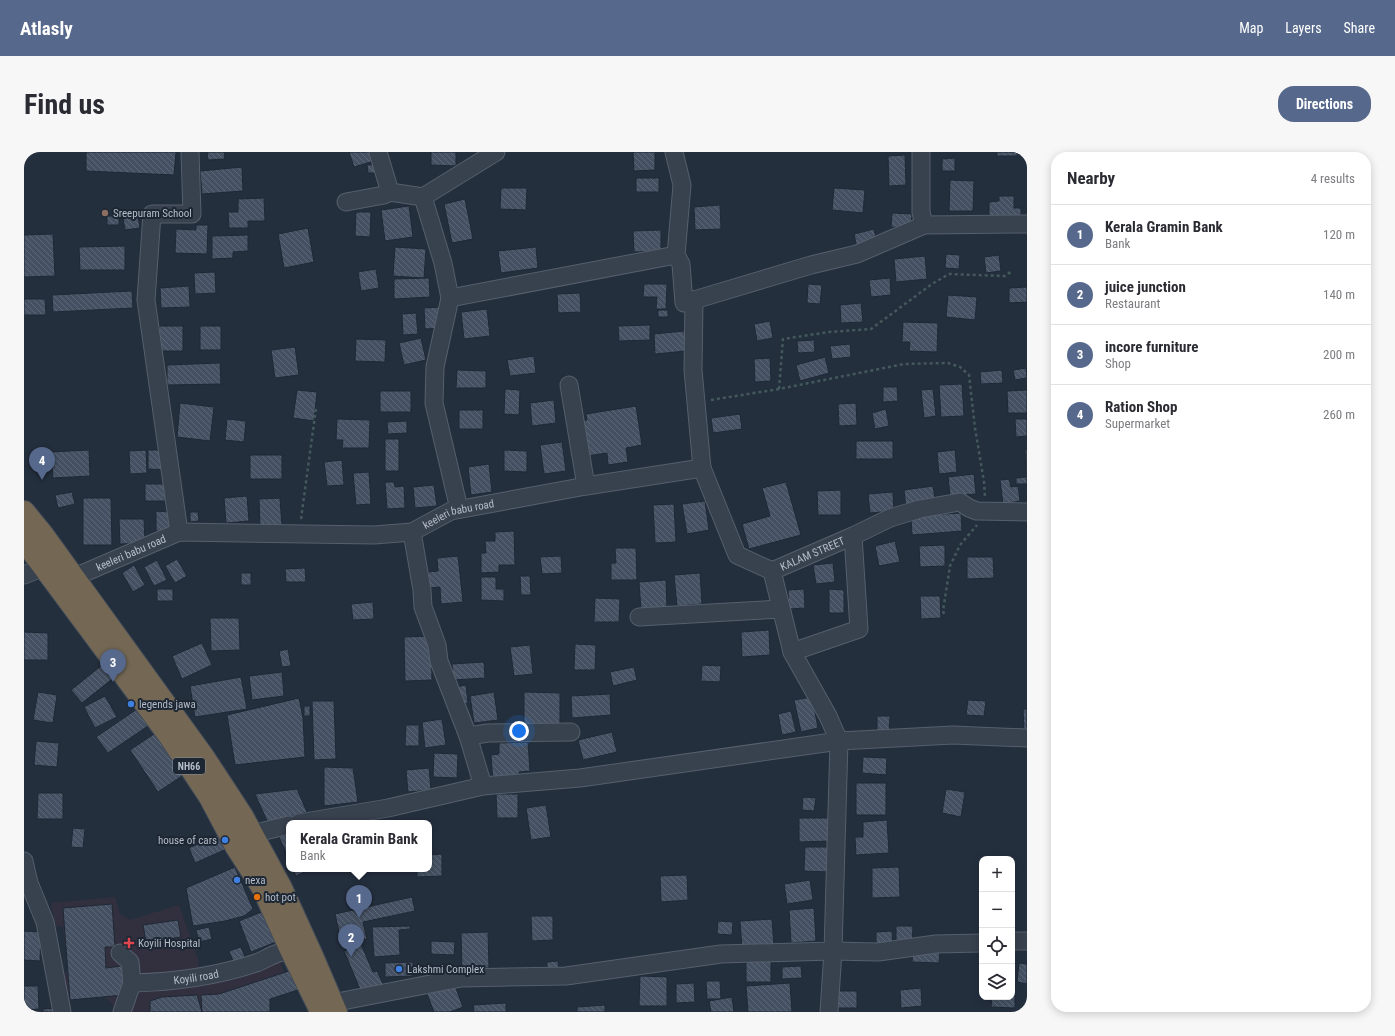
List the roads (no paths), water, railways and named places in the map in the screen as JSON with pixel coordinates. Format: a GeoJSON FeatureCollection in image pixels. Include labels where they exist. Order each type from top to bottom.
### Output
{"type":"FeatureCollection","features":[{"type":"Feature","properties":{"kind":"highway","name":"NH66"},"geometry":{"type":"LineString","coordinates":[[24,512],[42,534],[66,581],[210,796],[236,846],[263,888],[290,950],[330,1009]]}},
{"type":"Feature","properties":{"kind":"highway","name":"NH66"},"geometry":{"type":"LineString","coordinates":[[24,540],[44,567],[66,581],[204,758],[242,816],[281,888],[330,1009]]}},
{"type":"Feature","properties":{"kind":"street"},"geometry":{"type":"LineString","coordinates":[[179,532],[146,300],[152,214],[192,214],[190,152]]}},
{"type":"Feature","properties":{"kind":"street"},"geometry":{"type":"LineString","coordinates":[[378,152],[390,192]]}},
{"type":"Feature","properties":{"kind":"street"},"geometry":{"type":"LineString","coordinates":[[346,202],[384,195],[390,192],[423,197],[496,152]]}},
{"type":"Feature","properties":{"kind":"street"},"geometry":{"type":"LineString","coordinates":[[674,152],[682,185],[676,255],[681,264],[684,303],[811,265],[857,254],[924,226],[1027,224]]}},
{"type":"Feature","properties":{"kind":"street"},"geometry":{"type":"LineString","coordinates":[[921,152],[921,212],[924,226]]}},
{"type":"Feature","properties":{"kind":"street"},"geometry":{"type":"LineString","coordinates":[[423,197],[443,263],[450,298],[435,367],[434,403],[459,509]]}},
{"type":"Feature","properties":{"kind":"street"},"geometry":{"type":"LineString","coordinates":[[450,298],[676,255]]}},
{"type":"Feature","properties":{"kind":"street"},"geometry":{"type":"LineString","coordinates":[[694,300],[693,370],[702,468],[737,555],[772,571],[792,652],[828,716],[839,740],[833,951],[829,1012]]}},
{"type":"Feature","properties":{"kind":"street"},"geometry":{"type":"LineString","coordinates":[[569,385],[586,486]]}},
{"type":"Feature","properties":{"kind":"street","name":"keeleri babu road"},"geometry":{"type":"LineString","coordinates":[[66,581],[179,532],[374,535],[412,532],[451,511],[459,509],[586,486],[702,468]]}},
{"type":"Feature","properties":{"kind":"street","name":"KALAM STREET"},"geometry":{"type":"LineString","coordinates":[[772,571],[853,536],[890,518],[920,509],[960,502],[977,512],[1027,512]]}},
{"type":"Feature","properties":{"kind":"street"},"geometry":{"type":"LineString","coordinates":[[412,532],[422,590],[423,607],[437,645],[439,661],[468,736],[483,786]]}},
{"type":"Feature","properties":{"kind":"street"},"geometry":{"type":"LineString","coordinates":[[792,652],[859,629],[853,536]]}},
{"type":"Feature","properties":{"kind":"street"},"geometry":{"type":"LineString","coordinates":[[24,575],[44,567]]}},
{"type":"Feature","properties":{"kind":"street"},"geometry":{"type":"LineString","coordinates":[[639,617],[781,609]]}},
{"type":"Feature","properties":{"kind":"street"},"geometry":{"type":"LineString","coordinates":[[468,736],[488,734],[571,732]]}},
{"type":"Feature","properties":{"kind":"street"},"geometry":{"type":"LineString","coordinates":[[317,820],[388,808],[483,786],[580,778],[839,740],[953,735],[1027,738]]}},
{"type":"Feature","properties":{"kind":"street"},"geometry":{"type":"LineString","coordinates":[[252,834],[286,826]]}},
{"type":"Feature","properties":{"kind":"street"},"geometry":{"type":"LineString","coordinates":[[24,861],[29,883],[45,922],[62,1012]]}},
{"type":"Feature","properties":{"kind":"street"},"geometry":{"type":"LineString","coordinates":[[1015,941],[1027,941]]}},
{"type":"Feature","properties":{"kind":"street"},"geometry":{"type":"LineString","coordinates":[[330,1009],[461,978],[566,976],[721,954],[833,951],[878,952],[936,944],[979,942]]}},
{"type":"Feature","properties":{"kind":"street","name":"Koyili road"},"geometry":{"type":"LineString","coordinates":[[132,983],[162,982],[210,975],[258,963],[276,954],[290,950]]}},
{"type":"Feature","properties":{"kind":"street"},"geometry":{"type":"LineString","coordinates":[[120,952],[130,962],[132,983],[122,1012]]}},
{"type":"Feature","properties":{"kind":"place","name":"Sreepuram School"},"geometry":{"type":"Point","coordinates":[105,213]}},
{"type":"Feature","properties":{"kind":"place","name":"Ration Shop"},"geometry":{"type":"Point","coordinates":[42,480]}},
{"type":"Feature","properties":{"kind":"place","name":"incore furniture"},"geometry":{"type":"Point","coordinates":[113,682]}},
{"type":"Feature","properties":{"kind":"place","name":"legends jawa"},"geometry":{"type":"Point","coordinates":[131,704]}},
{"type":"Feature","properties":{"kind":"place","name":"house of cars"},"geometry":{"type":"Point","coordinates":[225,840]}},
{"type":"Feature","properties":{"kind":"place","name":"nexa"},"geometry":{"type":"Point","coordinates":[237,880]}},
{"type":"Feature","properties":{"kind":"place","name":"hot pot"},"geometry":{"type":"Point","coordinates":[257,897]}},
{"type":"Feature","properties":{"kind":"place","name":"Kerala Gramin Bank"},"geometry":{"type":"Point","coordinates":[359,918]}},
{"type":"Feature","properties":{"kind":"place","name":"Koyili Hospital"},"geometry":{"type":"Point","coordinates":[129,943]}},
{"type":"Feature","properties":{"kind":"place","name":"juice junction"},"geometry":{"type":"Point","coordinates":[351,957]}},
{"type":"Feature","properties":{"kind":"place","name":"Lakshmi Complex"},"geometry":{"type":"Point","coordinates":[399,969]}}]}
